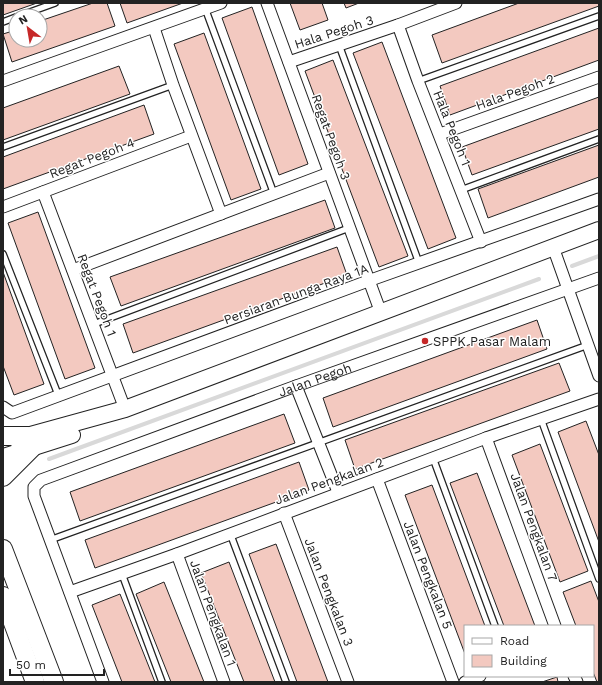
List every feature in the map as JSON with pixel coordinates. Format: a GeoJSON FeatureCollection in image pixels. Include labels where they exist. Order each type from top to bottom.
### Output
{"type":"FeatureCollection","features":[{"type":"Feature","properties":{"kind":"main road"},"geometry":{"type":"LineString","coordinates":[[3,436],[30,442],[3,477]]}},
{"type":"Feature","properties":{"kind":"main road"},"geometry":{"type":"LineString","coordinates":[[3,549],[54,682]]}},
{"type":"Feature","properties":{"kind":"main road"},"geometry":{"type":"LineString","coordinates":[[3,596],[35,682]]}},
{"type":"Feature","properties":{"kind":"street"},"geometry":{"type":"LineString","coordinates":[[3,81],[221,3]]}},
{"type":"Feature","properties":{"kind":"street","name":"Regat Pegoh 3"},"geometry":{"type":"LineString","coordinates":[[267,3],[381,313]]}},
{"type":"Feature","properties":{"kind":"street","name":"Hala Pegoh 3"},"geometry":{"type":"LineString","coordinates":[[289,62],[398,25],[456,3]]}},
{"type":"Feature","properties":{"kind":"street","name":"Hala Pegoh 1"},"geometry":{"type":"LineString","coordinates":[[398,25],[418,82],[440,134],[481,242]]}},
{"type":"Feature","properties":{"kind":"street"},"geometry":{"type":"LineString","coordinates":[[154,28],[191,136],[221,214]]}},
{"type":"Feature","properties":{"kind":"street","name":"Hala Pegoh 2"},"geometry":{"type":"LineString","coordinates":[[440,134],[599,77]]}},
{"type":"Feature","properties":{"kind":"street","name":"Regat Pegoh 4"},"geometry":{"type":"LineString","coordinates":[[3,207],[191,136]]}},
{"type":"Feature","properties":{"kind":"street"},"geometry":{"type":"LineString","coordinates":[[73,270],[329,173]]}},
{"type":"Feature","properties":{"kind":"street","name":"Regat Pegoh 1"},"geometry":{"type":"LineString","coordinates":[[43,192],[125,409]]}},
{"type":"Feature","properties":{"kind":"street","name":"Persiaran Bunga Raya 1A"},"geometry":{"type":"LineString","coordinates":[[3,407],[12,413],[59,397],[368,281],[599,199]]}},
{"type":"Feature","properties":{"kind":"street"},"geometry":{"type":"LineString","coordinates":[[3,442],[30,442],[113,421],[125,409],[599,230]]}},
{"type":"Feature","properties":{"kind":"street"},"geometry":{"type":"LineString","coordinates":[[553,247],[599,376]]}},
{"type":"Feature","properties":{"kind":"street","name":"Jalan Pegoh"},"geometry":{"type":"LineString","coordinates":[[49,540],[34,496],[34,487],[41,480],[296,386],[599,278]]}},
{"type":"Feature","properties":{"kind":"street"},"geometry":{"type":"LineString","coordinates":[[296,386],[338,492]]}},
{"type":"Feature","properties":{"kind":"street","name":"Jalan Pengkalan 2"},"geometry":{"type":"LineString","coordinates":[[70,592],[177,554],[376,478],[599,399]]}},
{"type":"Feature","properties":{"kind":"street","name":"Jalan Pengkalan 7"},"geometry":{"type":"LineString","coordinates":[[486,438],[555,625]]}},
{"type":"Feature","properties":{"kind":"street"},"geometry":{"type":"LineString","coordinates":[[3,457],[30,442]]}},
{"type":"Feature","properties":{"kind":"street","name":"Jalan Pengkalan 5"},"geometry":{"type":"LineString","coordinates":[[376,478],[453,682]]}},
{"type":"Feature","properties":{"kind":"street","name":"Jalan Pengkalan 3"},"geometry":{"type":"LineString","coordinates":[[284,513],[348,682]]}},
{"type":"Feature","properties":{"kind":"street"},"geometry":{"type":"LineString","coordinates":[[49,540],[103,682]]}},
{"type":"Feature","properties":{"kind":"street","name":"Jalan Pengkalan 1"},"geometry":{"type":"LineString","coordinates":[[177,554],[224,682]]}},
{"type":"Feature","properties":{"kind":"street"},"geometry":{"type":"LineString","coordinates":[[464,682],[477,677]]}},
{"type":"Feature","properties":{"kind":"lane"},"geometry":{"type":"LineString","coordinates":[[40,8],[55,3]]}},
{"type":"Feature","properties":{"kind":"lane"},"geometry":{"type":"LineString","coordinates":[[205,8],[274,194]]}},
{"type":"Feature","properties":{"kind":"lane"},"geometry":{"type":"LineString","coordinates":[[418,82],[599,16]]}},
{"type":"Feature","properties":{"kind":"lane"},"geometry":{"type":"LineString","coordinates":[[339,45],[419,264]]}},
{"type":"Feature","properties":{"kind":"lane"},"geometry":{"type":"LineString","coordinates":[[3,147],[173,85]]}},
{"type":"Feature","properties":{"kind":"lane"},"geometry":{"type":"LineString","coordinates":[[461,190],[599,139]]}},
{"type":"Feature","properties":{"kind":"lane"},"geometry":{"type":"LineString","coordinates":[[94,324],[349,228]]}},
{"type":"Feature","properties":{"kind":"lane"},"geometry":{"type":"LineString","coordinates":[[3,254],[59,397]]}},
{"type":"Feature","properties":{"kind":"lane"},"geometry":{"type":"LineString","coordinates":[[49,540],[588,345]]}},
{"type":"Feature","properties":{"kind":"lane"},"geometry":{"type":"LineString","coordinates":[[541,419],[599,579]]}},
{"type":"Feature","properties":{"kind":"lane"},"geometry":{"type":"LineString","coordinates":[[433,458],[495,625]]}},
{"type":"Feature","properties":{"kind":"lane"},"geometry":{"type":"LineString","coordinates":[[230,533],[286,682]]}},
{"type":"Feature","properties":{"kind":"lane"},"geometry":{"type":"LineString","coordinates":[[122,574],[162,682]]}},
{"type":"Feature","properties":{"kind":"building"},"geometry":{"type":"Polygon","coordinates":[[[3,3],[37,3],[23,8],[8,8],[8,13],[3,15],[3,3]]]}},
{"type":"Feature","properties":{"kind":"building"},"geometry":{"type":"Polygon","coordinates":[[[93,3],[107,3],[115,26],[12,62],[3,34],[8,32],[8,48],[48,48],[48,18],[93,3]]]}},
{"type":"Feature","properties":{"kind":"building"},"geometry":{"type":"Polygon","coordinates":[[[120,3],[183,3],[127,23],[120,3]]]}},
{"type":"Feature","properties":{"kind":"building"},"geometry":{"type":"Polygon","coordinates":[[[290,3],[322,3],[328,20],[300,30],[290,3]]]}},
{"type":"Feature","properties":{"kind":"building"},"geometry":{"type":"Polygon","coordinates":[[[344,3],[359,3],[346,8],[344,3]]]}},
{"type":"Feature","properties":{"kind":"building"},"geometry":{"type":"Polygon","coordinates":[[[519,3],[599,3],[599,6],[442,63],[432,35],[519,3]]]}},
{"type":"Feature","properties":{"kind":"building"},"geometry":{"type":"Polygon","coordinates":[[[252,7],[308,164],[279,175],[222,18],[252,7]]]}},
{"type":"Feature","properties":{"kind":"building"},"geometry":{"type":"Polygon","coordinates":[[[599,28],[599,60],[450,115],[440,86],[599,28]]]}},
{"type":"Feature","properties":{"kind":"building"},"geometry":{"type":"Polygon","coordinates":[[[204,33],[261,189],[231,200],[174,44],[204,33]]]}},
{"type":"Feature","properties":{"kind":"building"},"geometry":{"type":"Polygon","coordinates":[[[382,42],[456,238],[428,249],[353,53],[382,42]]]}},
{"type":"Feature","properties":{"kind":"building"},"geometry":{"type":"Polygon","coordinates":[[[333,60],[408,256],[379,267],[305,71],[333,60]]]}},
{"type":"Feature","properties":{"kind":"building"},"geometry":{"type":"Polygon","coordinates":[[[119,66],[130,94],[3,140],[3,108],[119,66]]]}},
{"type":"Feature","properties":{"kind":"building"},"geometry":{"type":"Polygon","coordinates":[[[599,97],[599,129],[472,175],[462,147],[599,97]]]}},
{"type":"Feature","properties":{"kind":"building"},"geometry":{"type":"Polygon","coordinates":[[[144,105],[154,134],[3,189],[3,157],[144,105]]]}},
{"type":"Feature","properties":{"kind":"building"},"geometry":{"type":"Polygon","coordinates":[[[599,145],[599,177],[488,218],[478,189],[599,145]]]}},
{"type":"Feature","properties":{"kind":"building"},"geometry":{"type":"Polygon","coordinates":[[[325,200],[335,228],[121,306],[110,277],[325,200]]]}},
{"type":"Feature","properties":{"kind":"building"},"geometry":{"type":"Polygon","coordinates":[[[38,212],[95,368],[65,379],[8,223],[38,212]]]}},
{"type":"Feature","properties":{"kind":"building"},"geometry":{"type":"Polygon","coordinates":[[[337,247],[347,275],[133,353],[123,324],[337,247]]]}},
{"type":"Feature","properties":{"kind":"building"},"geometry":{"type":"Polygon","coordinates":[[[3,272],[44,384],[14,395],[3,366],[3,272]]]}},
{"type":"Feature","properties":{"kind":"building"},"geometry":{"type":"Polygon","coordinates":[[[537,320],[547,349],[333,427],[323,398],[537,320]]]}},
{"type":"Feature","properties":{"kind":"building"},"geometry":{"type":"Polygon","coordinates":[[[559,363],[570,391],[355,469],[345,440],[559,363]]]}},
{"type":"Feature","properties":{"kind":"building"},"geometry":{"type":"Polygon","coordinates":[[[284,414],[295,443],[80,521],[70,492],[284,414]]]}},
{"type":"Feature","properties":{"kind":"building"},"geometry":{"type":"Polygon","coordinates":[[[586,421],[599,455],[599,542],[558,432],[586,421]]]}},
{"type":"Feature","properties":{"kind":"building"},"geometry":{"type":"Polygon","coordinates":[[[540,444],[588,571],[560,582],[512,455],[540,444]]]}},
{"type":"Feature","properties":{"kind":"building"},"geometry":{"type":"Polygon","coordinates":[[[299,462],[309,490],[95,568],[85,540],[299,462]]]}},
{"type":"Feature","properties":{"kind":"building"},"geometry":{"type":"Polygon","coordinates":[[[477,473],[535,625],[504,625],[450,483],[477,473]]]}},
{"type":"Feature","properties":{"kind":"building"},"geometry":{"type":"Polygon","coordinates":[[[432,485],[485,625],[464,625],[464,651],[405,495],[432,485]]]}},
{"type":"Feature","properties":{"kind":"building"},"geometry":{"type":"Polygon","coordinates":[[[276,544],[328,682],[297,682],[249,554],[276,544]]]}},
{"type":"Feature","properties":{"kind":"building"},"geometry":{"type":"Polygon","coordinates":[[[229,562],[275,682],[244,682],[201,573],[229,562]]]}},
{"type":"Feature","properties":{"kind":"building"},"geometry":{"type":"Polygon","coordinates":[[[591,581],[599,602],[599,682],[597,682],[594,674],[594,625],[576,625],[563,592],[591,581]]]}},
{"type":"Feature","properties":{"kind":"building"},"geometry":{"type":"Polygon","coordinates":[[[164,582],[204,682],[171,682],[136,594],[164,582]]]}},
{"type":"Feature","properties":{"kind":"building"},"geometry":{"type":"Polygon","coordinates":[[[120,594],[155,682],[122,682],[92,605],[120,594]]]}},
{"type":"Feature","properties":{"kind":"building"},"geometry":{"type":"Polygon","coordinates":[[[557,677],[558,682],[542,682],[557,677]]]}},
{"type":"Feature","properties":{"kind":"waterway"},"geometry":{"type":"LineString","coordinates":[[572,266],[599,256]]}},
{"type":"Feature","properties":{"kind":"waterway"},"geometry":{"type":"LineString","coordinates":[[49,459],[539,279]]}},
{"type":"Feature","properties":{"kind":"place","name":"SPPK Pasar Malam"},"geometry":{"type":"Point","coordinates":[425,341]}}]}
